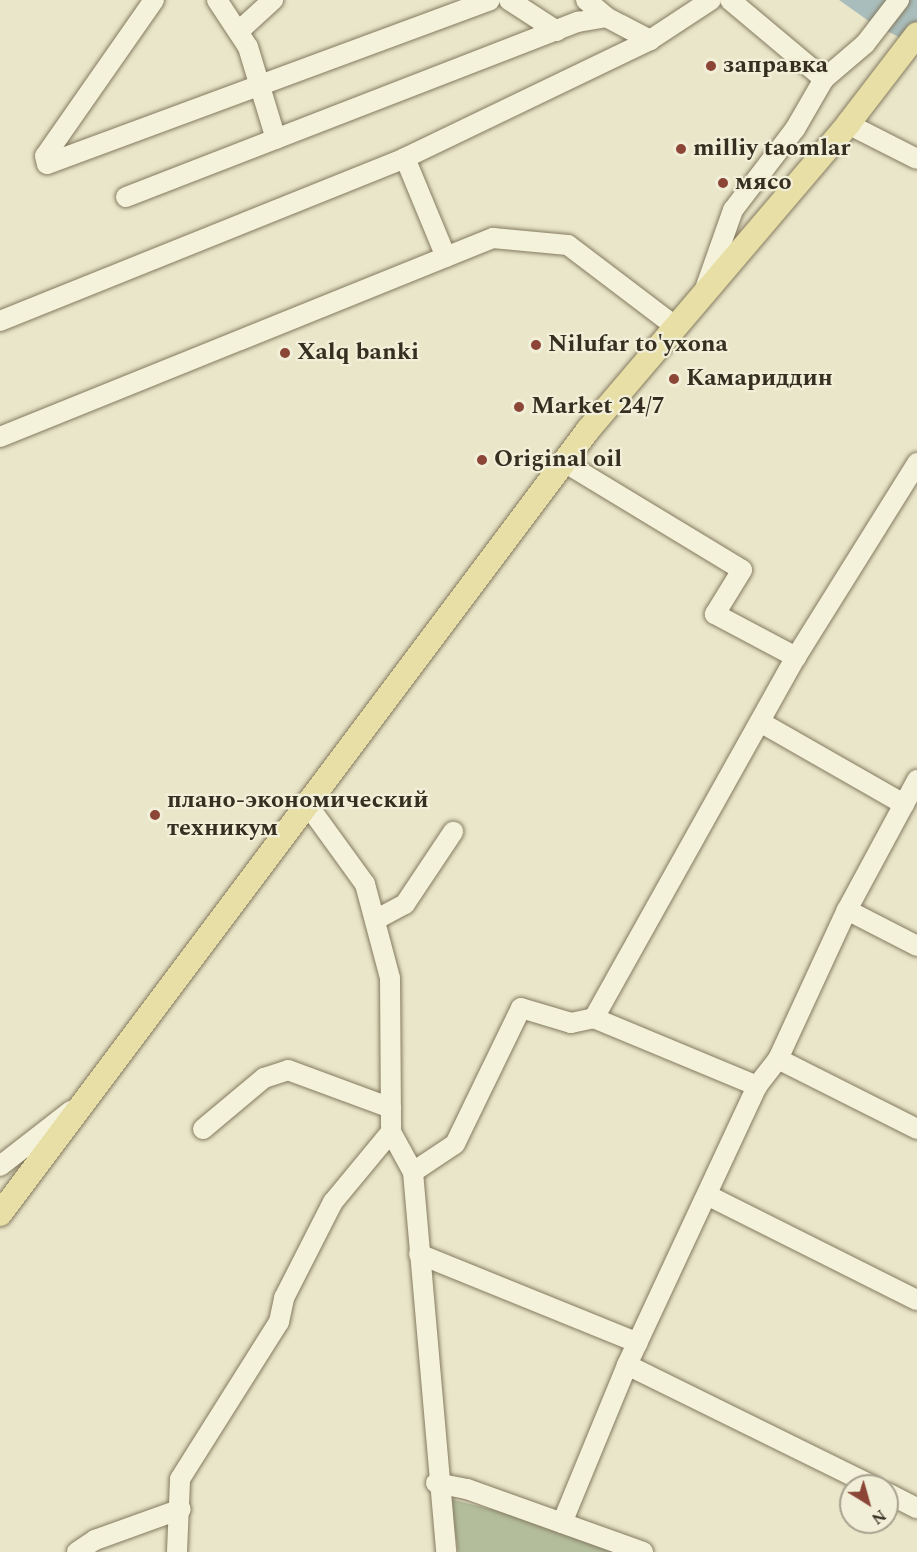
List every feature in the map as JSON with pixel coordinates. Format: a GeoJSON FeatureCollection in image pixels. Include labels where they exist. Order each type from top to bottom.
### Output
{"type":"FeatureCollection","features":[{"type":"Feature","properties":{"kind":"main road"},"geometry":{"type":"LineString","coordinates":[[0,1214],[564,462],[848,124],[917,34]]}},
{"type":"Feature","properties":{"kind":"street"},"geometry":{"type":"LineString","coordinates":[[154,0],[45,156],[47,164],[490,0]]}},
{"type":"Feature","properties":{"kind":"street"},"geometry":{"type":"LineString","coordinates":[[217,0],[240,30],[276,139]]}},
{"type":"Feature","properties":{"kind":"street"},"geometry":{"type":"LineString","coordinates":[[240,30],[273,0]]}},
{"type":"Feature","properties":{"kind":"street"},"geometry":{"type":"LineString","coordinates":[[509,0],[557,31]]}},
{"type":"Feature","properties":{"kind":"street"},"geometry":{"type":"LineString","coordinates":[[585,0],[606,17],[650,40]]}},
{"type":"Feature","properties":{"kind":"street"},"geometry":{"type":"LineString","coordinates":[[0,321],[405,158],[650,40],[711,0]]}},
{"type":"Feature","properties":{"kind":"street"},"geometry":{"type":"LineString","coordinates":[[730,0],[824,79]]}},
{"type":"Feature","properties":{"kind":"street"},"geometry":{"type":"LineString","coordinates":[[704,295],[728,219],[795,129],[824,79],[872,35],[899,0]]}},
{"type":"Feature","properties":{"kind":"street"},"geometry":{"type":"LineString","coordinates":[[126,197],[557,31],[606,17]]}},
{"type":"Feature","properties":{"kind":"street"},"geometry":{"type":"LineString","coordinates":[[848,124],[917,159]]}},
{"type":"Feature","properties":{"kind":"street"},"geometry":{"type":"LineString","coordinates":[[405,158],[446,257]]}},
{"type":"Feature","properties":{"kind":"street"},"geometry":{"type":"LineString","coordinates":[[0,437],[493,238],[568,245],[676,327]]}},
{"type":"Feature","properties":{"kind":"street"},"geometry":{"type":"LineString","coordinates":[[564,462],[742,570],[715,614],[796,657]]}},
{"type":"Feature","properties":{"kind":"street"},"geometry":{"type":"LineString","coordinates":[[594,1018],[796,657],[917,463]]}},
{"type":"Feature","properties":{"kind":"street"},"geometry":{"type":"LineString","coordinates":[[760,722],[904,804]]}},
{"type":"Feature","properties":{"kind":"street"},"geometry":{"type":"LineString","coordinates":[[562,1523],[627,1365],[757,1086],[778,1059],[847,910],[917,780]]}},
{"type":"Feature","properties":{"kind":"street"},"geometry":{"type":"LineString","coordinates":[[308,804],[365,884],[390,978],[391,1132],[413,1172],[436,1483],[446,1552]]}},
{"type":"Feature","properties":{"kind":"street"},"geometry":{"type":"LineString","coordinates":[[375,920],[405,904],[453,832]]}},
{"type":"Feature","properties":{"kind":"street"},"geometry":{"type":"LineString","coordinates":[[847,910],[917,946]]}},
{"type":"Feature","properties":{"kind":"street"},"geometry":{"type":"LineString","coordinates":[[413,1172],[455,1143],[521,1008],[571,1023],[594,1018],[757,1086]]}},
{"type":"Feature","properties":{"kind":"street"},"geometry":{"type":"LineString","coordinates":[[778,1059],[917,1129]]}},
{"type":"Feature","properties":{"kind":"street"},"geometry":{"type":"LineString","coordinates":[[203,1129],[264,1078],[288,1070],[391,1107]]}},
{"type":"Feature","properties":{"kind":"street"},"geometry":{"type":"LineString","coordinates":[[0,1166],[81,1104]]}},
{"type":"Feature","properties":{"kind":"street"},"geometry":{"type":"LineString","coordinates":[[177,1552],[181,1509],[180,1479],[279,1322],[284,1298],[333,1202],[391,1132]]}},
{"type":"Feature","properties":{"kind":"street"},"geometry":{"type":"LineString","coordinates":[[707,1195],[917,1300]]}},
{"type":"Feature","properties":{"kind":"street"},"geometry":{"type":"LineString","coordinates":[[419,1254],[639,1343]]}},
{"type":"Feature","properties":{"kind":"street"},"geometry":{"type":"LineString","coordinates":[[627,1365],[849,1474]]}},
{"type":"Feature","properties":{"kind":"street"},"geometry":{"type":"LineString","coordinates":[[436,1483],[562,1523],[643,1552]]}},
{"type":"Feature","properties":{"kind":"street"},"geometry":{"type":"LineString","coordinates":[[899,1499],[917,1508]]}},
{"type":"Feature","properties":{"kind":"street"},"geometry":{"type":"LineString","coordinates":[[77,1552],[95,1540],[181,1509]]}},
{"type":"Feature","properties":{"kind":"green space"},"geometry":{"type":"Polygon","coordinates":[[[450,1499],[618,1541],[643,1552],[458,1552],[450,1499]]]}},
{"type":"Feature","properties":{"kind":"shaded area"},"geometry":{"type":"Polygon","coordinates":[[[839,0],[917,0],[917,46],[873,24],[839,0]]]}},
{"type":"Feature","properties":{"kind":"place","name":"заправка"},"geometry":{"type":"Point","coordinates":[711,66]}},
{"type":"Feature","properties":{"kind":"place","name":"milliy taomlar"},"geometry":{"type":"Point","coordinates":[681,149]}},
{"type":"Feature","properties":{"kind":"place","name":"мясо"},"geometry":{"type":"Point","coordinates":[723,183]}},
{"type":"Feature","properties":{"kind":"place","name":"Nilufar to'yxona"},"geometry":{"type":"Point","coordinates":[536,345]}},
{"type":"Feature","properties":{"kind":"place","name":"Xalq banki"},"geometry":{"type":"Point","coordinates":[285,353]}},
{"type":"Feature","properties":{"kind":"place","name":"Камариддин"},"geometry":{"type":"Point","coordinates":[674,379]}},
{"type":"Feature","properties":{"kind":"place","name":"Market 24/7"},"geometry":{"type":"Point","coordinates":[519,407]}},
{"type":"Feature","properties":{"kind":"place","name":"Original oil"},"geometry":{"type":"Point","coordinates":[482,460]}},
{"type":"Feature","properties":{"kind":"place","name":"плано-экономический техникум"},"geometry":{"type":"Point","coordinates":[155,815]}}]}
